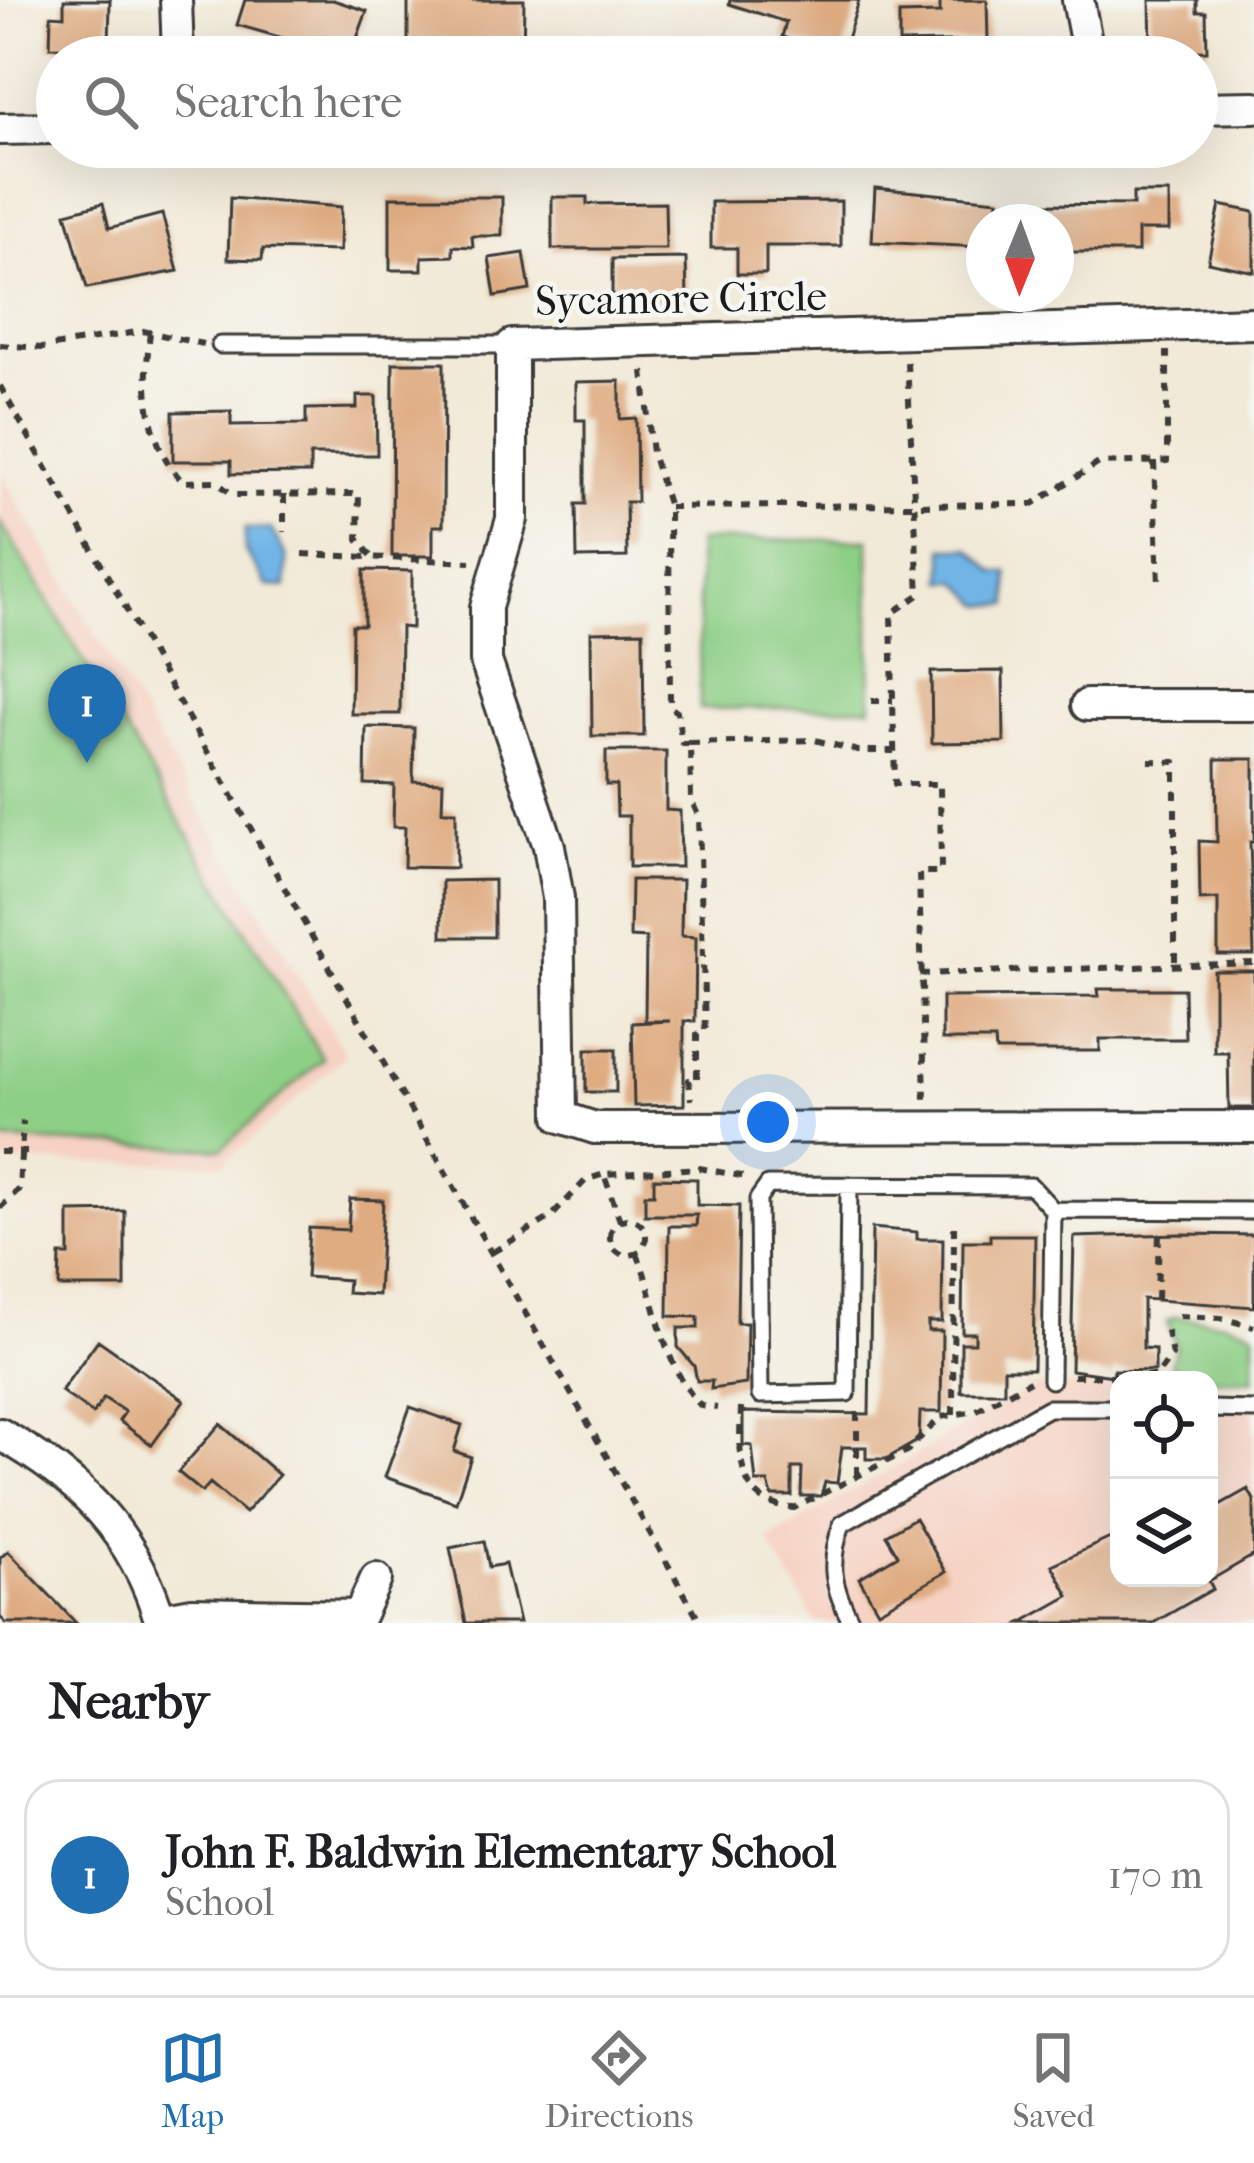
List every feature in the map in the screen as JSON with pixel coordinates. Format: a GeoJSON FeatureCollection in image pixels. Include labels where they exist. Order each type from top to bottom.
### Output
{"type":"FeatureCollection","features":[{"type":"Feature","properties":{"kind":"street"},"geometry":{"type":"LineString","coordinates":[[176,0],[177,36]]}},
{"type":"Feature","properties":{"kind":"street"},"geometry":{"type":"LineString","coordinates":[[1078,0],[1085,36]]}},
{"type":"Feature","properties":{"kind":"street"},"geometry":{"type":"LineString","coordinates":[[1218,107],[1254,106]]}},
{"type":"Feature","properties":{"kind":"street"},"geometry":{"type":"LineString","coordinates":[[0,129],[36,128]]}},
{"type":"Feature","properties":{"kind":"street","name":"Sycamore Circle"},"geometry":{"type":"LineString","coordinates":[[1254,323],[512,345],[512,519],[486,607],[486,661],[549,845],[558,898],[557,1106],[562,1117],[595,1128],[1254,1126]]}},
{"type":"Feature","properties":{"kind":"street"},"geometry":{"type":"LineString","coordinates":[[1087,705],[1254,705]]}},
{"type":"Feature","properties":{"kind":"street"},"geometry":{"type":"LineString","coordinates":[[0,1435],[88,1493],[121,1534],[160,1621],[192,1613],[359,1616],[376,1579]]}},
{"type":"Feature","properties":{"kind":"lane"},"geometry":{"type":"LineString","coordinates":[[220,345],[512,345]]}},
{"type":"Feature","properties":{"kind":"lane"},"geometry":{"type":"LineString","coordinates":[[848,1185],[847,1393],[760,1395],[758,1199],[768,1185],[848,1185],[1031,1186],[1053,1210],[1051,1377]]}},
{"type":"Feature","properties":{"kind":"lane"},"geometry":{"type":"LineString","coordinates":[[1053,1210],[1254,1211]]}},
{"type":"Feature","properties":{"kind":"lane"},"geometry":{"type":"LineString","coordinates":[[852,1623],[834,1590],[832,1554],[842,1524],[1048,1408],[1110,1408]]}},
{"type":"Feature","properties":{"kind":"lane"},"geometry":{"type":"LineString","coordinates":[[1218,1409],[1254,1410]]}},
{"type":"Feature","properties":{"kind":"path"},"geometry":{"type":"LineString","coordinates":[[669,508],[1033,504],[1099,463],[1167,461],[1166,325]]}},
{"type":"Feature","properties":{"kind":"path"},"geometry":{"type":"LineString","coordinates":[[150,333],[144,381],[163,460],[184,482],[215,482],[233,495],[359,494],[358,540],[376,561]]}},
{"type":"Feature","properties":{"kind":"path"},"geometry":{"type":"LineString","coordinates":[[0,346],[42,348],[150,333],[220,345]]}},
{"type":"Feature","properties":{"kind":"path"},"geometry":{"type":"LineString","coordinates":[[906,334],[919,595],[891,614],[894,751],[895,784],[940,784],[940,872],[919,872],[927,1127]]}},
{"type":"Feature","properties":{"kind":"path"},"geometry":{"type":"LineString","coordinates":[[642,342],[652,453],[669,508],[670,707],[676,712],[682,743],[815,740],[859,752],[894,751]]}},
{"type":"Feature","properties":{"kind":"path"},"geometry":{"type":"LineString","coordinates":[[0,386],[701,1623]]}},
{"type":"Feature","properties":{"kind":"path"},"geometry":{"type":"LineString","coordinates":[[1154,462],[1159,584]]}},
{"type":"Feature","properties":{"kind":"path"},"geometry":{"type":"LineString","coordinates":[[284,495],[284,532]]}},
{"type":"Feature","properties":{"kind":"path"},"geometry":{"type":"LineString","coordinates":[[303,554],[376,561],[499,562]]}},
{"type":"Feature","properties":{"kind":"path"},"geometry":{"type":"LineString","coordinates":[[871,701],[893,701]]}},
{"type":"Feature","properties":{"kind":"path"},"geometry":{"type":"LineString","coordinates":[[690,743],[691,800],[699,817],[705,1031],[697,1034],[697,1080],[689,1080],[692,1127]]}},
{"type":"Feature","properties":{"kind":"path"},"geometry":{"type":"LineString","coordinates":[[1149,760],[1175,762],[1175,969]]}},
{"type":"Feature","properties":{"kind":"path"},"geometry":{"type":"LineString","coordinates":[[920,974],[1254,963]]}},
{"type":"Feature","properties":{"kind":"path"},"geometry":{"type":"LineString","coordinates":[[0,1208],[19,1189],[25,1152],[23,1121]]}},
{"type":"Feature","properties":{"kind":"path"},"geometry":{"type":"LineString","coordinates":[[0,1152],[25,1152]]}},
{"type":"Feature","properties":{"kind":"path"},"geometry":{"type":"LineString","coordinates":[[493,1252],[551,1217],[586,1180],[604,1174],[699,1168],[768,1185]]}},
{"type":"Feature","properties":{"kind":"path"},"geometry":{"type":"LineString","coordinates":[[604,1174],[620,1221]]}},
{"type":"Feature","properties":{"kind":"path"},"geometry":{"type":"LineString","coordinates":[[637,1252],[626,1256],[611,1246],[611,1229],[620,1221],[638,1221],[645,1231],[637,1252],[654,1316],[687,1391],[701,1406],[718,1408]]}},
{"type":"Feature","properties":{"kind":"path"},"geometry":{"type":"LineString","coordinates":[[953,1415],[954,1227]]}},
{"type":"Feature","properties":{"kind":"path"},"geometry":{"type":"LineString","coordinates":[[1157,1299],[1159,1238]]}},
{"type":"Feature","properties":{"kind":"path"},"geometry":{"type":"LineString","coordinates":[[1179,1316],[1221,1318],[1254,1328]]}},
{"type":"Feature","properties":{"kind":"path"},"geometry":{"type":"LineString","coordinates":[[741,1408],[739,1460],[760,1500],[774,1507],[809,1504],[922,1442],[941,1417],[1051,1377],[1156,1376],[1172,1355],[1165,1322]]}},
{"type":"Feature","properties":{"kind":"path"},"geometry":{"type":"LineString","coordinates":[[856,1414],[856,1478]]}},
{"type":"Feature","properties":{"kind":"shaded area"},"geometry":{"type":"Polygon","coordinates":[[[0,472],[346,1055],[223,1164],[0,1162],[0,472]]]}},
{"type":"Feature","properties":{"kind":"shaded area"},"geometry":{"type":"Polygon","coordinates":[[[1034,1386],[1110,1388],[1110,1587],[1218,1587],[1218,1390],[1254,1391],[1254,1623],[816,1623],[768,1540],[1034,1386]]]}},
{"type":"Feature","properties":{"kind":"green space"},"geometry":{"type":"Polygon","coordinates":[[[0,521],[323,1059],[221,1149],[0,1140],[0,521]]]}},
{"type":"Feature","properties":{"kind":"green space"},"geometry":{"type":"Polygon","coordinates":[[[869,539],[871,707],[700,709],[698,541],[869,539]]]}},
{"type":"Feature","properties":{"kind":"green space"},"geometry":{"type":"Polygon","coordinates":[[[1176,1317],[1226,1322],[1254,1331],[1254,1379],[1218,1379],[1218,1371],[1183,1371],[1171,1366],[1176,1346],[1167,1321],[1176,1317]]]}},
{"type":"Feature","properties":{"kind":"water"},"geometry":{"type":"Polygon","coordinates":[[[245,529],[271,529],[287,557],[286,587],[267,586],[245,551],[245,529]]]}},
{"type":"Feature","properties":{"kind":"water"},"geometry":{"type":"Polygon","coordinates":[[[944,548],[969,548],[995,572],[1008,572],[1009,605],[983,605],[958,581],[944,581],[944,548]]]}},
{"type":"Feature","properties":{"kind":"building"},"geometry":{"type":"Polygon","coordinates":[[[64,0],[110,0],[109,36],[50,36],[51,15],[64,16],[64,0]]]}},
{"type":"Feature","properties":{"kind":"building"},"geometry":{"type":"Polygon","coordinates":[[[245,0],[333,0],[367,11],[358,36],[276,36],[237,25],[245,0]]]}},
{"type":"Feature","properties":{"kind":"building"},"geometry":{"type":"Polygon","coordinates":[[[408,0],[524,0],[523,36],[408,36],[408,0]]]}},
{"type":"Feature","properties":{"kind":"building"},"geometry":{"type":"Polygon","coordinates":[[[730,0],[859,1],[848,36],[782,36],[786,22],[729,4],[730,0]]]}},
{"type":"Feature","properties":{"kind":"building"},"geometry":{"type":"Polygon","coordinates":[[[940,0],[987,0],[988,36],[899,36],[899,14],[940,13],[940,0]]]}},
{"type":"Feature","properties":{"kind":"building"},"geometry":{"type":"Polygon","coordinates":[[[1150,0],[1197,0],[1197,12],[1206,12],[1207,36],[1151,36],[1150,0]]]}},
{"type":"Feature","properties":{"kind":"building"},"geometry":{"type":"Polygon","coordinates":[[[875,188],[998,200],[998,204],[966,204],[966,246],[872,242],[875,188]]]}},
{"type":"Feature","properties":{"kind":"building"},"geometry":{"type":"Polygon","coordinates":[[[1133,193],[1169,193],[1169,230],[1138,230],[1138,252],[1074,252],[1074,204],[1133,205],[1133,193]]]}},
{"type":"Feature","properties":{"kind":"building"},"geometry":{"type":"Polygon","coordinates":[[[390,197],[502,197],[502,236],[472,236],[473,247],[453,246],[453,256],[422,257],[422,270],[390,270],[390,197]]]}},
{"type":"Feature","properties":{"kind":"building"},"geometry":{"type":"Polygon","coordinates":[[[552,197],[587,197],[587,204],[665,203],[666,249],[552,249],[552,197]]]}},
{"type":"Feature","properties":{"kind":"building"},"geometry":{"type":"Polygon","coordinates":[[[230,198],[341,207],[340,251],[263,249],[262,260],[228,259],[230,198]]]}},
{"type":"Feature","properties":{"kind":"building"},"geometry":{"type":"Polygon","coordinates":[[[841,201],[841,246],[766,246],[766,274],[737,274],[737,248],[711,248],[711,202],[841,201]]]}},
{"type":"Feature","properties":{"kind":"building"},"geometry":{"type":"Polygon","coordinates":[[[103,203],[109,228],[162,214],[178,271],[87,288],[66,213],[103,203]]]}},
{"type":"Feature","properties":{"kind":"building"},"geometry":{"type":"Polygon","coordinates":[[[1220,205],[1254,212],[1254,272],[1208,262],[1220,205]]]}},
{"type":"Feature","properties":{"kind":"building"},"geometry":{"type":"Polygon","coordinates":[[[524,253],[530,290],[495,296],[489,258],[524,253]]]}},
{"type":"Feature","properties":{"kind":"building"},"geometry":{"type":"Polygon","coordinates":[[[686,258],[687,299],[612,300],[612,259],[686,258]]]}},
{"type":"Feature","properties":{"kind":"building"},"geometry":{"type":"Polygon","coordinates":[[[393,363],[444,363],[443,526],[433,526],[433,556],[392,556],[393,363]]]}},
{"type":"Feature","properties":{"kind":"building"},"geometry":{"type":"Polygon","coordinates":[[[620,381],[620,419],[636,418],[637,502],[626,502],[627,557],[577,558],[576,504],[585,504],[585,420],[576,420],[576,382],[620,381]]]}},
{"type":"Feature","properties":{"kind":"building"},"geometry":{"type":"Polygon","coordinates":[[[357,396],[376,396],[377,455],[310,455],[310,473],[231,474],[231,461],[173,461],[173,412],[231,411],[231,425],[306,424],[306,409],[357,408],[357,396]]]}},
{"type":"Feature","properties":{"kind":"building"},"geometry":{"type":"Polygon","coordinates":[[[364,570],[412,571],[412,628],[401,627],[400,714],[351,714],[352,625],[364,625],[364,570]]]}},
{"type":"Feature","properties":{"kind":"building"},"geometry":{"type":"Polygon","coordinates":[[[643,631],[644,736],[592,736],[591,632],[643,631]]]}},
{"type":"Feature","properties":{"kind":"building"},"geometry":{"type":"Polygon","coordinates":[[[1003,671],[1004,742],[932,743],[931,672],[1003,671]]]}},
{"type":"Feature","properties":{"kind":"building"},"geometry":{"type":"Polygon","coordinates":[[[366,727],[414,728],[413,781],[443,782],[442,811],[456,811],[456,868],[404,867],[405,827],[393,827],[394,785],[365,784],[366,727]]]}},
{"type":"Feature","properties":{"kind":"building"},"geometry":{"type":"Polygon","coordinates":[[[606,751],[666,751],[666,810],[680,811],[681,867],[629,867],[629,816],[617,816],[616,785],[606,785],[606,751]]]}},
{"type":"Feature","properties":{"kind":"building"},"geometry":{"type":"Polygon","coordinates":[[[1216,759],[1254,759],[1254,842],[1250,842],[1254,955],[1218,955],[1218,899],[1200,900],[1199,841],[1217,842],[1216,759]]]}},
{"type":"Feature","properties":{"kind":"building"},"geometry":{"type":"Polygon","coordinates":[[[494,880],[494,937],[442,937],[442,881],[494,880]]]}},
{"type":"Feature","properties":{"kind":"building"},"geometry":{"type":"Polygon","coordinates":[[[631,880],[682,880],[681,936],[696,937],[695,1021],[684,1021],[684,1105],[634,1106],[632,1023],[670,1021],[645,1021],[646,938],[630,937],[631,880]]]}},
{"type":"Feature","properties":{"kind":"building"},"geometry":{"type":"Polygon","coordinates":[[[1214,971],[1254,971],[1254,1108],[1229,1108],[1228,1052],[1214,1052],[1214,971]]]}},
{"type":"Feature","properties":{"kind":"building"},"geometry":{"type":"Polygon","coordinates":[[[1098,989],[1184,989],[1185,1039],[1100,1039],[1100,1051],[996,1051],[995,1040],[942,1040],[942,997],[1099,996],[1098,989]]]}},
{"type":"Feature","properties":{"kind":"building"},"geometry":{"type":"Polygon","coordinates":[[[586,1049],[616,1049],[616,1092],[586,1092],[586,1049]]]}},
{"type":"Feature","properties":{"kind":"building"},"geometry":{"type":"Polygon","coordinates":[[[654,1178],[697,1179],[697,1205],[739,1206],[737,1323],[747,1323],[746,1384],[711,1389],[712,1381],[697,1381],[694,1366],[678,1347],[678,1328],[698,1328],[698,1317],[668,1316],[669,1226],[696,1226],[697,1215],[645,1215],[645,1194],[654,1194],[654,1178]]]}},
{"type":"Feature","properties":{"kind":"building"},"geometry":{"type":"Polygon","coordinates":[[[350,1199],[383,1200],[378,1295],[347,1293],[348,1280],[306,1277],[309,1228],[348,1230],[350,1199]]]}},
{"type":"Feature","properties":{"kind":"building"},"geometry":{"type":"Polygon","coordinates":[[[125,1211],[125,1287],[59,1287],[60,1255],[69,1255],[69,1212],[125,1211]]]}},
{"type":"Feature","properties":{"kind":"building"},"geometry":{"type":"Polygon","coordinates":[[[872,1228],[917,1232],[917,1239],[943,1239],[942,1322],[928,1322],[928,1331],[942,1331],[941,1412],[920,1412],[919,1440],[886,1459],[866,1459],[866,1447],[842,1447],[837,1483],[825,1482],[821,1496],[801,1496],[802,1468],[792,1468],[792,1496],[772,1496],[768,1482],[756,1482],[752,1446],[743,1445],[743,1412],[869,1414],[872,1228]]]}},
{"type":"Feature","properties":{"kind":"building"},"geometry":{"type":"Polygon","coordinates":[[[990,1235],[1035,1235],[1033,1369],[1004,1369],[1004,1392],[961,1392],[961,1343],[975,1343],[975,1333],[962,1333],[963,1241],[990,1241],[990,1235]]]}},
{"type":"Feature","properties":{"kind":"building"},"geometry":{"type":"Polygon","coordinates":[[[1254,1235],[1254,1307],[1143,1299],[1143,1348],[1155,1349],[1155,1371],[1114,1370],[1110,1376],[1071,1370],[1074,1237],[1254,1235]]]}},
{"type":"Feature","properties":{"kind":"building"},"geometry":{"type":"Polygon","coordinates":[[[98,1340],[184,1400],[152,1445],[119,1421],[125,1412],[104,1398],[93,1414],[61,1391],[98,1340]]]}},
{"type":"Feature","properties":{"kind":"building"},"geometry":{"type":"Polygon","coordinates":[[[410,1407],[462,1425],[454,1451],[471,1457],[456,1502],[385,1477],[410,1407]]]}},
{"type":"Feature","properties":{"kind":"building"},"geometry":{"type":"Polygon","coordinates":[[[220,1424],[279,1475],[245,1513],[210,1483],[202,1492],[178,1472],[220,1424]]]}},
{"type":"Feature","properties":{"kind":"building"},"geometry":{"type":"Polygon","coordinates":[[[1248,1489],[1254,1500],[1254,1555],[1218,1576],[1218,1506],[1248,1489]]]}},
{"type":"Feature","properties":{"kind":"building"},"geometry":{"type":"Polygon","coordinates":[[[915,1518],[946,1572],[878,1611],[859,1578],[898,1555],[886,1535],[915,1518]]]}},
{"type":"Feature","properties":{"kind":"building"},"geometry":{"type":"Polygon","coordinates":[[[1110,1538],[1110,1587],[1213,1589],[1153,1623],[1021,1623],[1069,1596],[1052,1565],[1110,1538]]]}},
{"type":"Feature","properties":{"kind":"building"},"geometry":{"type":"Polygon","coordinates":[[[484,1541],[489,1567],[505,1564],[519,1623],[466,1623],[450,1548],[484,1541]]]}},
{"type":"Feature","properties":{"kind":"building"},"geometry":{"type":"Polygon","coordinates":[[[8,1551],[76,1623],[6,1623],[0,1617],[0,1558],[8,1551]]]}},
{"type":"Feature","properties":{"kind":"place","name":"John F. Baldwin Elementary School"},"geometry":{"type":"Point","coordinates":[87,763]}}]}
